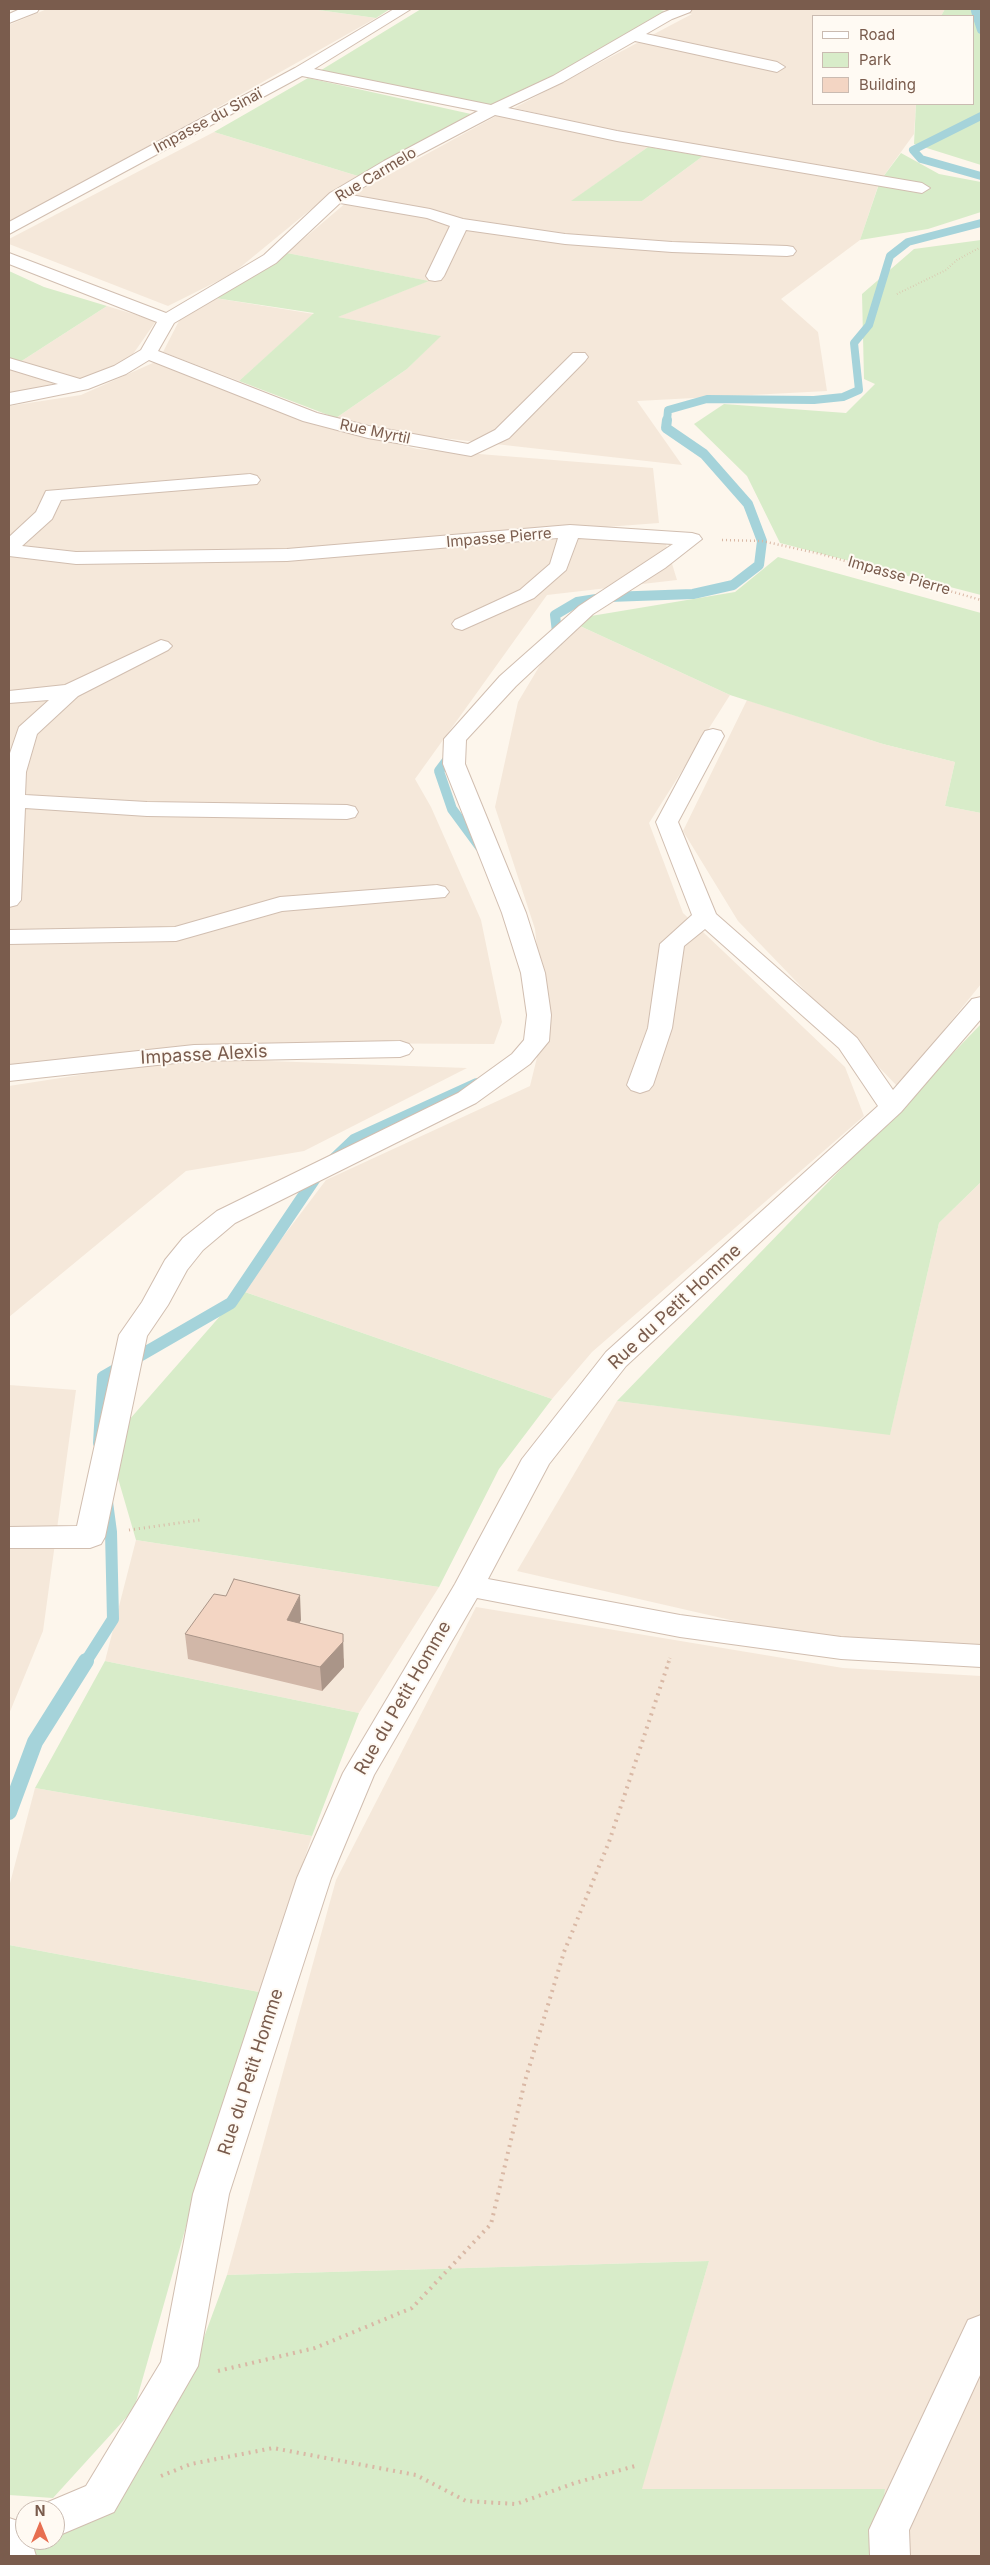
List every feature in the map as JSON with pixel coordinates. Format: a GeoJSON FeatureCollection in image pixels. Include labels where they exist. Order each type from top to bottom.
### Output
{"type":"FeatureCollection","features":[{"type":"Feature","properties":{"kind":"street"},"geometry":{"type":"LineString","coordinates":[[9,19],[32,9]]}},
{"type":"Feature","properties":{"kind":"street","name":"Impasse du Sinaï"},"geometry":{"type":"LineString","coordinates":[[9,229],[300,72],[404,9]]}},
{"type":"Feature","properties":{"kind":"street","name":"Rue Carmelo"},"geometry":{"type":"LineString","coordinates":[[9,399],[81,385],[120,370],[148,353],[167,320],[270,259],[336,198],[390,164],[492,110],[558,79],[667,16],[685,9]]}},
{"type":"Feature","properties":{"kind":"street"},"geometry":{"type":"LineString","coordinates":[[634,36],[777,67]]}},
{"type":"Feature","properties":{"kind":"street"},"geometry":{"type":"LineString","coordinates":[[300,72],[617,136],[739,155],[922,188]]}},
{"type":"Feature","properties":{"kind":"street"},"geometry":{"type":"LineString","coordinates":[[336,198],[430,214],[460,224],[565,239],[672,247],[787,252]]}},
{"type":"Feature","properties":{"kind":"street"},"geometry":{"type":"LineString","coordinates":[[435,276],[460,224]]}},
{"type":"Feature","properties":{"kind":"street"},"geometry":{"type":"LineString","coordinates":[[9,258],[167,320]]}},
{"type":"Feature","properties":{"kind":"street","name":"Rue Myrtil"},"geometry":{"type":"LineString","coordinates":[[148,353],[310,417],[368,432],[471,450],[502,434],[579,357]]}},
{"type":"Feature","properties":{"kind":"street"},"geometry":{"type":"LineString","coordinates":[[9,363],[81,385]]}},
{"type":"Feature","properties":{"kind":"street"},"geometry":{"type":"LineString","coordinates":[[9,549],[46,515],[53,495],[250,480]]}},
{"type":"Feature","properties":{"kind":"street"},"geometry":{"type":"LineString","coordinates":[[462,624],[520,598],[539,584],[559,566],[570,531]]}},
{"type":"Feature","properties":{"kind":"street","name":"Impasse Pierre"},"geometry":{"type":"LineString","coordinates":[[9,549],[76,558],[287,555],[570,531],[692,539]]}},
{"type":"Feature","properties":{"kind":"street"},"geometry":{"type":"LineString","coordinates":[[9,1537],[90,1537],[134,1335],[154,1305],[175,1266],[193,1244],[226,1217],[467,1098],[521,1059],[536,1041],[539,1015],[533,973],[514,914],[487,842],[454,764],[454,739],[508,681],[586,610],[658,564],[692,539]]}},
{"type":"Feature","properties":{"kind":"street"},"geometry":{"type":"LineString","coordinates":[[9,900],[15,772],[27,732],[70,691],[161,646]]}},
{"type":"Feature","properties":{"kind":"street"},"geometry":{"type":"LineString","coordinates":[[9,697],[70,691]]}},
{"type":"Feature","properties":{"kind":"street"},"geometry":{"type":"LineString","coordinates":[[713,736],[667,822],[705,917],[848,1043],[892,1107]]}},
{"type":"Feature","properties":{"kind":"street"},"geometry":{"type":"LineString","coordinates":[[13,802],[146,809],[347,812]]}},
{"type":"Feature","properties":{"kind":"street"},"geometry":{"type":"LineString","coordinates":[[9,937],[176,934],[280,904],[436,892]]}},
{"type":"Feature","properties":{"kind":"street"},"geometry":{"type":"LineString","coordinates":[[640,1085],[660,1028],[672,944],[705,917]]}},
{"type":"Feature","properties":{"kind":"street","name":"Rue du Petit Homme"},"geometry":{"type":"LineString","coordinates":[[100,2499],[179,2366],[211,2194],[314,1878],[359,1773],[469,1586],[537,1459],[616,1359],[892,1107],[981,1004]]}},
{"type":"Feature","properties":{"kind":"street","name":"Impasse Alexis"},"geometry":{"type":"LineString","coordinates":[[9,1073],[194,1054],[400,1049]]}},
{"type":"Feature","properties":{"kind":"street"},"geometry":{"type":"LineString","coordinates":[[469,1586],[680,1626],[841,1648],[981,1656]]}},
{"type":"Feature","properties":{"kind":"street"},"geometry":{"type":"LineString","coordinates":[[890,2556],[889,2530],[981,2332]]}},
{"type":"Feature","properties":{"kind":"street"},"geometry":{"type":"LineString","coordinates":[[65,2514],[100,2499]]}},
{"type":"Feature","properties":{"kind":"path"},"geometry":{"type":"LineString","coordinates":[[897,294],[946,270],[957,260],[981,247]]}},
{"type":"Feature","properties":{"kind":"path","name":"Impasse Pierre"},"geometry":{"type":"LineString","coordinates":[[692,539],[762,541],[821,554],[981,600]]}},
{"type":"Feature","properties":{"kind":"path"},"geometry":{"type":"LineString","coordinates":[[90,1537],[200,1520]]}},
{"type":"Feature","properties":{"kind":"path"},"geometry":{"type":"LineString","coordinates":[[169,2383],[315,2348],[412,2308],[491,2224],[524,2081],[564,1952],[609,1842],[680,1626]]}},
{"type":"Feature","properties":{"kind":"path"},"geometry":{"type":"LineString","coordinates":[[100,2499],[192,2464],[273,2448],[416,2475],[466,2501],[516,2504],[575,2483],[635,2466]]}},
{"type":"Feature","properties":{"kind":"shaded area"},"geometry":{"type":"Polygon","coordinates":[[[47,9],[311,9],[376,18],[167,136],[9,222],[9,25],[47,9]]]}},
{"type":"Feature","properties":{"kind":"shaded area"},"geometry":{"type":"Polygon","coordinates":[[[655,9],[945,9],[942,15],[812,15],[812,105],[916,105],[914,134],[880,181],[632,135],[514,108],[692,14],[655,9]]]}},
{"type":"Feature","properties":{"kind":"shaded area"},"geometry":{"type":"Polygon","coordinates":[[[498,115],[648,147],[572,201],[642,201],[703,156],[878,186],[860,240],[781,299],[818,332],[827,391],[637,401],[682,465],[424,436],[336,418],[407,369],[440,336],[337,317],[428,281],[287,253],[361,190],[498,115]]]}},
{"type":"Feature","properties":{"kind":"shaded area"},"geometry":{"type":"Polygon","coordinates":[[[214,132],[358,176],[310,210],[232,274],[168,306],[9,244],[9,239],[214,132]]]}},
{"type":"Feature","properties":{"kind":"shaded area"},"geometry":{"type":"Polygon","coordinates":[[[215,298],[314,314],[239,381],[163,352],[180,319],[215,298]]]}},
{"type":"Feature","properties":{"kind":"shaded area"},"geometry":{"type":"Polygon","coordinates":[[[107,306],[156,321],[131,357],[83,381],[9,396],[9,359],[20,362],[107,306]]]}},
{"type":"Feature","properties":{"kind":"shaded area"},"geometry":{"type":"Polygon","coordinates":[[[155,362],[304,419],[417,449],[653,468],[659,523],[286,551],[77,555],[9,545],[9,406],[81,395],[155,362]]]}},
{"type":"Feature","properties":{"kind":"shaded area"},"geometry":{"type":"Polygon","coordinates":[[[662,531],[677,580],[547,595],[415,779],[431,807],[481,920],[502,1022],[494,1044],[300,1043],[110,1055],[9,1071],[9,553],[79,562],[291,560],[662,531]]]}},
{"type":"Feature","properties":{"kind":"shaded area"},"geometry":{"type":"Polygon","coordinates":[[[567,620],[730,695],[649,823],[683,913],[845,1067],[864,1116],[592,1352],[552,1399],[242,1291],[326,1180],[530,1086],[545,1025],[535,929],[495,807],[518,702],[567,620]]]}},
{"type":"Feature","properties":{"kind":"shaded area"},"geometry":{"type":"Polygon","coordinates":[[[747,700],[883,744],[955,762],[945,806],[981,813],[981,984],[898,1087],[738,921],[683,831],[747,700]]]}},
{"type":"Feature","properties":{"kind":"shaded area"},"geometry":{"type":"Polygon","coordinates":[[[211,1059],[467,1068],[304,1151],[186,1171],[9,1317],[9,1086],[118,1069],[211,1059]]]}},
{"type":"Feature","properties":{"kind":"shaded area"},"geometry":{"type":"Polygon","coordinates":[[[981,1182],[981,1653],[848,1647],[517,1571],[617,1401],[890,1434],[939,1223],[981,1182]]]}},
{"type":"Feature","properties":{"kind":"shaded area"},"geometry":{"type":"Polygon","coordinates":[[[9,1385],[76,1390],[43,1631],[9,1714],[9,1385]]]}},
{"type":"Feature","properties":{"kind":"shaded area"},"geometry":{"type":"Polygon","coordinates":[[[136,1540],[439,1587],[359,1713],[105,1661],[136,1540]]]}},
{"type":"Feature","properties":{"kind":"shaded area"},"geometry":{"type":"Polygon","coordinates":[[[476,1607],[843,1668],[981,1676],[981,2556],[879,2556],[885,2489],[641,2489],[709,2261],[227,2275],[336,1880],[476,1607]]]}},
{"type":"Feature","properties":{"kind":"shaded area"},"geometry":{"type":"Polygon","coordinates":[[[35,1788],[312,1836],[259,1992],[9,1945],[9,1887],[35,1788]]]}},
{"type":"Feature","properties":{"kind":"green space"},"geometry":{"type":"Polygon","coordinates":[[[311,9],[390,9],[376,18],[311,9]]]}},
{"type":"Feature","properties":{"kind":"green space"},"geometry":{"type":"Polygon","coordinates":[[[421,9],[655,9],[665,11],[596,54],[491,106],[318,72],[421,9]]]}},
{"type":"Feature","properties":{"kind":"green space"},"geometry":{"type":"Polygon","coordinates":[[[945,9],[981,9],[981,165],[914,144],[916,105],[975,105],[975,15],[942,15],[945,9]]]}},
{"type":"Feature","properties":{"kind":"green space"},"geometry":{"type":"Polygon","coordinates":[[[308,78],[471,114],[358,176],[214,132],[308,78]]]}},
{"type":"Feature","properties":{"kind":"green space"},"geometry":{"type":"Polygon","coordinates":[[[648,147],[703,156],[642,201],[571,201],[648,147]]]}},
{"type":"Feature","properties":{"kind":"green space"},"geometry":{"type":"Polygon","coordinates":[[[901,153],[939,174],[981,182],[981,212],[928,229],[860,240],[880,181],[901,153]]]}},
{"type":"Feature","properties":{"kind":"green space"},"geometry":{"type":"Polygon","coordinates":[[[981,240],[981,595],[780,543],[747,476],[694,424],[724,404],[846,413],[875,384],[864,379],[862,294],[914,249],[981,240]]]}},
{"type":"Feature","properties":{"kind":"green space"},"geometry":{"type":"Polygon","coordinates":[[[287,253],[429,281],[338,317],[441,336],[407,369],[336,418],[239,381],[314,313],[215,298],[287,253]]]}},
{"type":"Feature","properties":{"kind":"green space"},"geometry":{"type":"Polygon","coordinates":[[[9,271],[44,287],[107,306],[20,362],[9,359],[9,271]]]}},
{"type":"Feature","properties":{"kind":"green space"},"geometry":{"type":"Polygon","coordinates":[[[778,557],[981,613],[981,813],[945,806],[955,762],[883,744],[730,695],[567,620],[735,592],[778,557]]]}},
{"type":"Feature","properties":{"kind":"green space"},"geometry":{"type":"Polygon","coordinates":[[[981,1024],[981,1182],[939,1223],[890,1435],[617,1401],[981,1024]]]}},
{"type":"Feature","properties":{"kind":"green space"},"geometry":{"type":"Polygon","coordinates":[[[242,1291],[552,1399],[499,1469],[439,1587],[136,1540],[108,1444],[242,1291]]]}},
{"type":"Feature","properties":{"kind":"green space"},"geometry":{"type":"Polygon","coordinates":[[[105,1661],[359,1713],[312,1836],[35,1788],[105,1661]]]}},
{"type":"Feature","properties":{"kind":"green space"},"geometry":{"type":"Polygon","coordinates":[[[9,1945],[259,1992],[193,2202],[134,2409],[53,2498],[9,2495],[9,1945]]]}},
{"type":"Feature","properties":{"kind":"green space"},"geometry":{"type":"Polygon","coordinates":[[[709,2261],[642,2489],[885,2489],[879,2556],[32,2556],[30,2550],[65,2550],[65,2523],[193,2367],[227,2275],[709,2261]]]}},
{"type":"Feature","properties":{"kind":"building"},"geometry":{"type":"Polygon","coordinates":[[[234,1579],[300,1595],[287,1620],[343,1634],[343,1642],[320,1667],[185,1634],[214,1594],[226,1596],[234,1579]]]}},
{"type":"Feature","properties":{"kind":"waterway"},"geometry":{"type":"LineString","coordinates":[[981,9],[975,11],[981,30]]}},
{"type":"Feature","properties":{"kind":"waterway"},"geometry":{"type":"LineString","coordinates":[[981,116],[913,150],[921,159],[981,176]]}},
{"type":"Feature","properties":{"kind":"waterway"},"geometry":{"type":"LineString","coordinates":[[667,421],[668,410],[707,399],[814,400],[843,397],[859,390],[854,343],[869,325],[890,256],[908,242],[981,223]]}},
{"type":"Feature","properties":{"kind":"waterway"},"geometry":{"type":"LineString","coordinates":[[558,641],[555,615],[577,602],[609,597],[693,594],[733,585],[759,565],[762,541],[748,504],[704,454],[666,428],[667,420]]}},
{"type":"Feature","properties":{"kind":"waterway"},"geometry":{"type":"LineString","coordinates":[[454,751],[439,771],[452,809],[480,847]]}},
{"type":"Feature","properties":{"kind":"waterway"},"geometry":{"type":"LineString","coordinates":[[334,1159],[354,1140],[477,1084]]}},
{"type":"Feature","properties":{"kind":"waterway"},"geometry":{"type":"LineString","coordinates":[[99,1443],[103,1377],[231,1303],[318,1174]]}},
{"type":"Feature","properties":{"kind":"waterway"},"geometry":{"type":"LineString","coordinates":[[85,1663],[113,1619],[111,1532],[107,1502]]}},
{"type":"Feature","properties":{"kind":"waterway"},"geometry":{"type":"LineString","coordinates":[[9,1812],[35,1742],[86,1661]]}}]}
